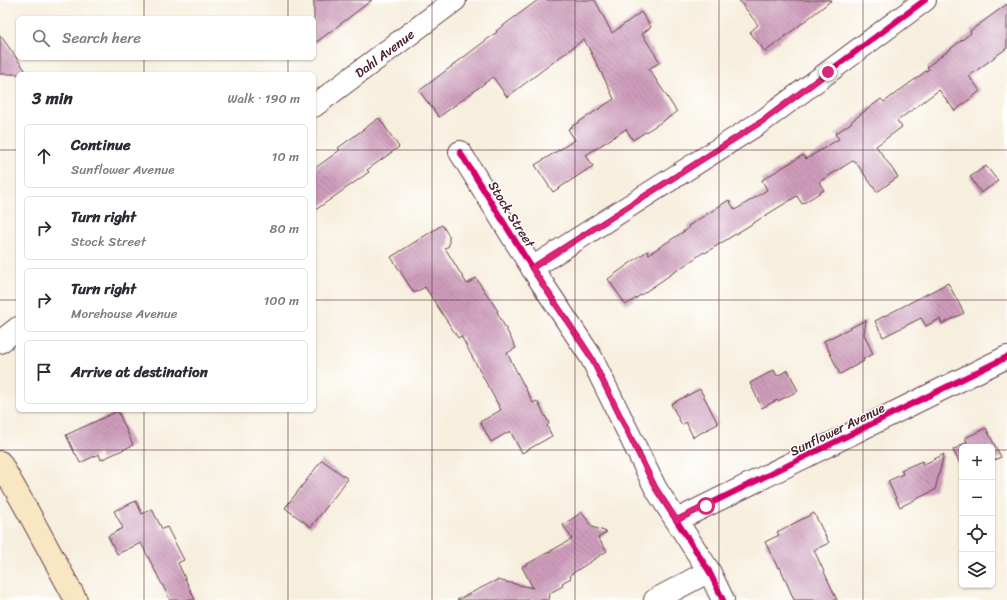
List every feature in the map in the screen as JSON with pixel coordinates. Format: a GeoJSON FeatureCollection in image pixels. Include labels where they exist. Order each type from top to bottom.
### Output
{"type":"FeatureCollection","features":[{"type":"Feature","properties":{"kind":"main road"},"geometry":{"type":"LineString","coordinates":[[0,462],[76,600]]}},
{"type":"Feature","properties":{"kind":"street","name":"Dahl Avenue"},"geometry":{"type":"LineString","coordinates":[[316,104],[455,0]]}},
{"type":"Feature","properties":{"kind":"street"},"geometry":{"type":"LineString","coordinates":[[532,268],[764,120],[925,0]]}},
{"type":"Feature","properties":{"kind":"street","name":"Stock Street"},"geometry":{"type":"LineString","coordinates":[[460,152],[532,268],[591,357],[656,489],[709,571],[723,600]]}},
{"type":"Feature","properties":{"kind":"street"},"geometry":{"type":"LineString","coordinates":[[0,342],[16,330]]}},
{"type":"Feature","properties":{"kind":"street","name":"Sunflower Avenue"},"geometry":{"type":"LineString","coordinates":[[677,520],[1007,357]]}},
{"type":"Feature","properties":{"kind":"street"},"geometry":{"type":"LineString","coordinates":[[655,600],[709,571]]}},
{"type":"Feature","properties":{"kind":"building"},"geometry":{"type":"Polygon","coordinates":[[[314,0],[372,0],[316,42],[316,16],[314,16],[314,0]]]}},
{"type":"Feature","properties":{"kind":"building"},"geometry":{"type":"Polygon","coordinates":[[[538,0],[595,0],[612,33],[641,12],[651,27],[642,34],[660,62],[649,69],[677,112],[633,140],[626,129],[586,155],[593,166],[553,192],[535,165],[575,140],[568,129],[614,99],[584,39],[507,97],[493,77],[439,117],[419,91],[538,0]]]}},
{"type":"Feature","properties":{"kind":"building"},"geometry":{"type":"Polygon","coordinates":[[[739,0],[832,0],[765,52],[750,32],[758,25],[739,0]]]}},
{"type":"Feature","properties":{"kind":"building"},"geometry":{"type":"Polygon","coordinates":[[[1007,4],[1007,48],[969,76],[980,91],[955,111],[939,90],[897,121],[902,127],[876,146],[898,177],[877,192],[854,160],[819,182],[824,190],[802,204],[797,196],[705,253],[704,252],[626,305],[608,279],[647,251],[649,254],[689,228],[688,226],[729,200],[735,210],[767,190],[762,180],[803,155],[806,159],[839,139],[835,134],[881,99],[884,102],[929,69],[927,67],[971,33],[970,31],[1007,4]]]}},
{"type":"Feature","properties":{"kind":"building"},"geometry":{"type":"Polygon","coordinates":[[[0,35],[16,57],[16,60],[18,60],[27,72],[16,72],[16,74],[0,74],[0,35]]]}},
{"type":"Feature","properties":{"kind":"building"},"geometry":{"type":"Polygon","coordinates":[[[379,118],[399,147],[367,170],[369,172],[316,210],[316,168],[340,150],[338,148],[379,118]]]}},
{"type":"Feature","properties":{"kind":"building"},"geometry":{"type":"Polygon","coordinates":[[[986,166],[998,181],[981,193],[970,177],[986,166]]]}},
{"type":"Feature","properties":{"kind":"building"},"geometry":{"type":"Polygon","coordinates":[[[442,225],[449,236],[449,246],[445,248],[467,284],[476,278],[498,311],[497,312],[516,348],[507,353],[533,403],[537,401],[549,423],[547,426],[552,436],[522,453],[510,431],[491,442],[480,422],[501,410],[461,336],[458,338],[425,287],[414,293],[391,257],[442,225]]]}},
{"type":"Feature","properties":{"kind":"building"},"geometry":{"type":"Polygon","coordinates":[[[948,283],[964,313],[942,324],[940,319],[926,326],[921,318],[883,337],[875,321],[948,283]]]}},
{"type":"Feature","properties":{"kind":"building"},"geometry":{"type":"Polygon","coordinates":[[[866,320],[864,334],[873,354],[863,359],[864,361],[840,374],[824,341],[866,320]]]}},
{"type":"Feature","properties":{"kind":"building"},"geometry":{"type":"Polygon","coordinates":[[[774,370],[777,376],[788,370],[798,391],[762,408],[750,383],[774,370]]]}},
{"type":"Feature","properties":{"kind":"building"},"geometry":{"type":"Polygon","coordinates":[[[700,389],[718,424],[693,437],[686,422],[682,425],[671,404],[700,389]]]}},
{"type":"Feature","properties":{"kind":"building"},"geometry":{"type":"Polygon","coordinates":[[[118,412],[133,445],[101,460],[99,454],[80,463],[66,435],[118,412]]]}},
{"type":"Feature","properties":{"kind":"building"},"geometry":{"type":"Polygon","coordinates":[[[986,428],[994,444],[964,444],[967,442],[965,438],[986,428]]]}},
{"type":"Feature","properties":{"kind":"building"},"geometry":{"type":"Polygon","coordinates":[[[995,445],[1001,457],[995,460],[995,445]]]}},
{"type":"Feature","properties":{"kind":"building"},"geometry":{"type":"Polygon","coordinates":[[[959,447],[959,462],[953,450],[959,447]]]}},
{"type":"Feature","properties":{"kind":"building"},"geometry":{"type":"Polygon","coordinates":[[[944,454],[935,490],[900,507],[888,481],[903,474],[901,470],[922,461],[923,465],[944,454]]]}},
{"type":"Feature","properties":{"kind":"building"},"geometry":{"type":"Polygon","coordinates":[[[322,460],[348,479],[311,527],[285,508],[322,460]]]}},
{"type":"Feature","properties":{"kind":"building"},"geometry":{"type":"Polygon","coordinates":[[[136,501],[142,514],[152,509],[162,529],[167,527],[184,560],[178,563],[195,600],[170,600],[141,543],[117,554],[108,536],[123,528],[114,511],[136,501]]]}},
{"type":"Feature","properties":{"kind":"building"},"geometry":{"type":"Polygon","coordinates":[[[582,512],[592,527],[607,532],[598,538],[607,551],[570,575],[571,578],[562,583],[563,586],[550,593],[549,600],[457,600],[497,580],[533,588],[522,567],[572,539],[563,525],[582,512]]]}},
{"type":"Feature","properties":{"kind":"building"},"geometry":{"type":"Polygon","coordinates":[[[814,513],[829,543],[814,550],[837,600],[794,600],[780,567],[778,568],[765,542],[779,535],[777,532],[814,513]]]}},
{"type":"Feature","properties":{"kind":"cycle path"},"geometry":{"type":"LineString","coordinates":[[532,268],[764,120],[925,0]]}},
{"type":"Feature","properties":{"kind":"cycle path"},"geometry":{"type":"LineString","coordinates":[[460,152],[532,268],[591,357],[656,489],[709,571],[723,600]]}},
{"type":"Feature","properties":{"kind":"cycle path"},"geometry":{"type":"LineString","coordinates":[[677,520],[1007,357]]}},
{"type":"Feature","properties":{"kind":"route"},"geometry":{"type":"LineString","coordinates":[[706,506],[677,520],[656,489],[591,357],[532,268],[764,120],[828,72]]}}]}
